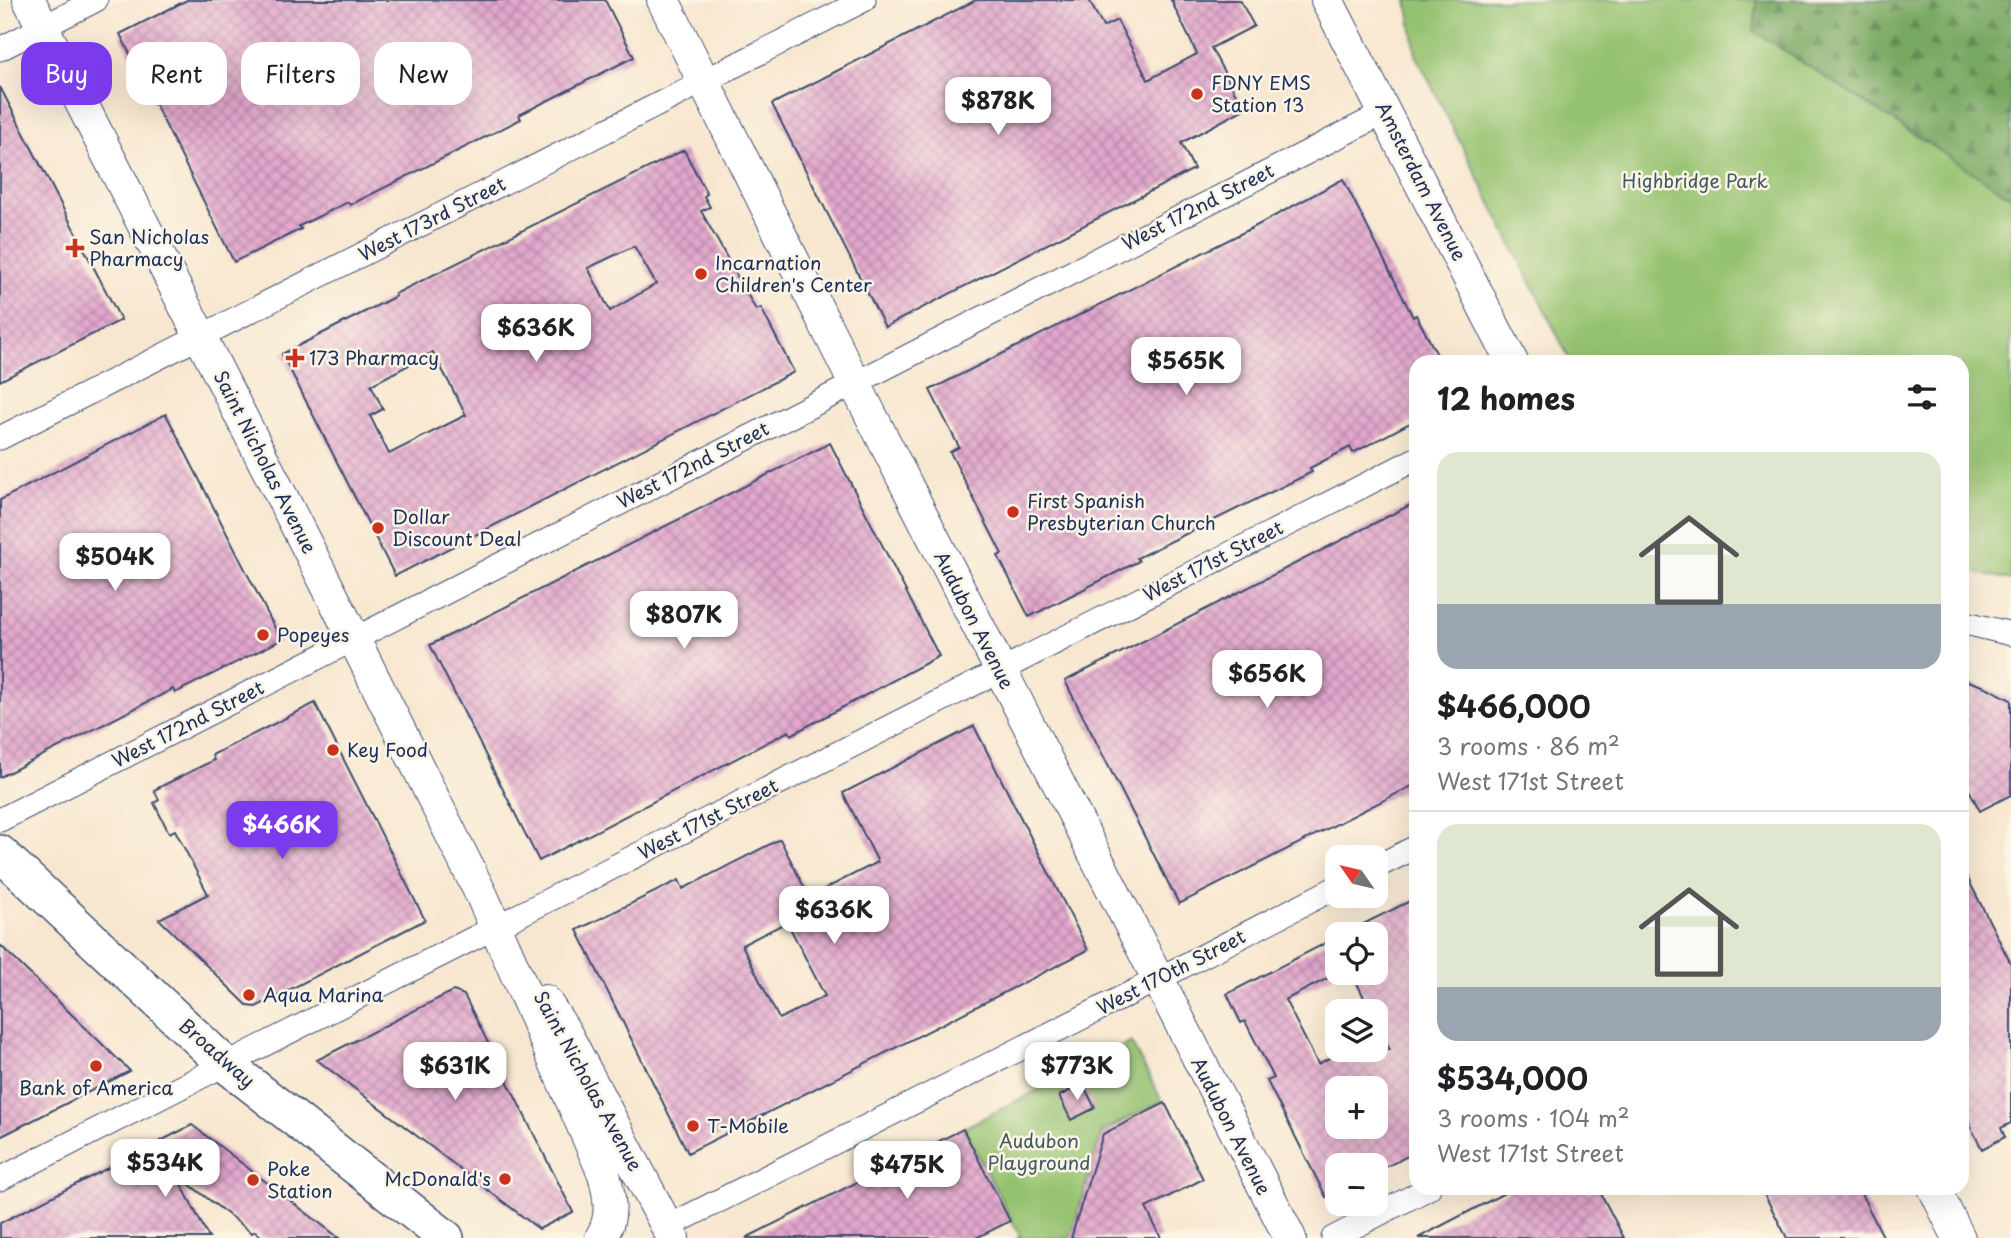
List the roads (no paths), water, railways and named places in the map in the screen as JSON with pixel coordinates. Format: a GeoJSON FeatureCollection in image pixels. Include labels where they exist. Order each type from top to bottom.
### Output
{"type":"FeatureCollection","features":[{"type":"Feature","properties":{"kind":"main road","name":"Audubon Avenue"},"geometry":{"type":"LineString","coordinates":[[663,0],[853,382],[1290,1238]]}},
{"type":"Feature","properties":{"kind":"main road","name":"Amsterdam Avenue"},"geometry":{"type":"LineString","coordinates":[[1327,0],[1509,355]]}},
{"type":"Feature","properties":{"kind":"main road","name":"Saint Nicholas Avenue"},"geometry":{"type":"LineString","coordinates":[[36,14],[355,640],[496,927],[604,1174],[611,1206],[606,1230],[601,1238]]}},
{"type":"Feature","properties":{"kind":"main road","name":"Broadway"},"geometry":{"type":"LineString","coordinates":[[0,853],[225,1064],[446,1238]]}},
{"type":"Feature","properties":{"kind":"main road","name":"Saint Nicholas Avenue"},"geometry":{"type":"LineString","coordinates":[[496,927],[565,1032],[670,1232]]}},
{"type":"Feature","properties":{"kind":"main road"},"geometry":{"type":"LineString","coordinates":[[1938,1195],[1959,1238]]}},
{"type":"Feature","properties":{"kind":"street"},"geometry":{"type":"LineString","coordinates":[[0,49],[36,14],[96,0]]}},
{"type":"Feature","properties":{"kind":"street","name":"West 173rd Street"},"geometry":{"type":"LineString","coordinates":[[0,438],[864,0]]}},
{"type":"Feature","properties":{"kind":"street","name":"West 172nd Street"},"geometry":{"type":"LineString","coordinates":[[0,820],[1385,112]]}},
{"type":"Feature","properties":{"kind":"street","name":"West 171st Street"},"geometry":{"type":"LineString","coordinates":[[0,1179],[1409,463]]}},
{"type":"Feature","properties":{"kind":"street"},"geometry":{"type":"LineString","coordinates":[[1969,624],[2011,634]]}},
{"type":"Feature","properties":{"kind":"street"},"geometry":{"type":"LineString","coordinates":[[1388,861],[1409,850]]}},
{"type":"Feature","properties":{"kind":"street","name":"West 170th Street"},"geometry":{"type":"LineString","coordinates":[[670,1232],[1325,893]]}},
{"type":"Feature","properties":{"kind":"street"},"geometry":{"type":"LineString","coordinates":[[1333,1238],[1416,1195]]}},
{"type":"Feature","properties":{"kind":"place","name":"FDNY EMS Station 13"},"geometry":{"type":"Point","coordinates":[1197,94]}},
{"type":"Feature","properties":{"kind":"place","name":"San Nicholas Pharmacy"},"geometry":{"type":"Point","coordinates":[75,248]}},
{"type":"Feature","properties":{"kind":"place","name":"Incarnation Children's Center"},"geometry":{"type":"Point","coordinates":[701,274]}},
{"type":"Feature","properties":{"kind":"place","name":"173 Pharmacy"},"geometry":{"type":"Point","coordinates":[295,358]}},
{"type":"Feature","properties":{"kind":"place","name":"First Spanish Presbyterian Church"},"geometry":{"type":"Point","coordinates":[1013,512]}},
{"type":"Feature","properties":{"kind":"place","name":"Dollar Discount Deal"},"geometry":{"type":"Point","coordinates":[378,528]}},
{"type":"Feature","properties":{"kind":"place","name":"Popeyes"},"geometry":{"type":"Point","coordinates":[263,635]}},
{"type":"Feature","properties":{"kind":"place","name":"Key Food"},"geometry":{"type":"Point","coordinates":[333,750]}},
{"type":"Feature","properties":{"kind":"place","name":"Aqua Marina"},"geometry":{"type":"Point","coordinates":[249,995]}},
{"type":"Feature","properties":{"kind":"place","name":"Bank of America"},"geometry":{"type":"Point","coordinates":[96,1066]}},
{"type":"Feature","properties":{"kind":"place","name":"T-Mobile"},"geometry":{"type":"Point","coordinates":[693,1126]}},
{"type":"Feature","properties":{"kind":"place","name":"McDonald's"},"geometry":{"type":"Point","coordinates":[505,1179]}},
{"type":"Feature","properties":{"kind":"place","name":"Poke Station"},"geometry":{"type":"Point","coordinates":[253,1180]}},
{"type":"Feature","properties":{"kind":"park label","name":"Highbridge Park"},"geometry":{"type":"Point","coordinates":[1695,181]}},
{"type":"Feature","properties":{"kind":"park label","name":"Audubon Playground"},"geometry":{"type":"Point","coordinates":[1039,1152]}}]}
